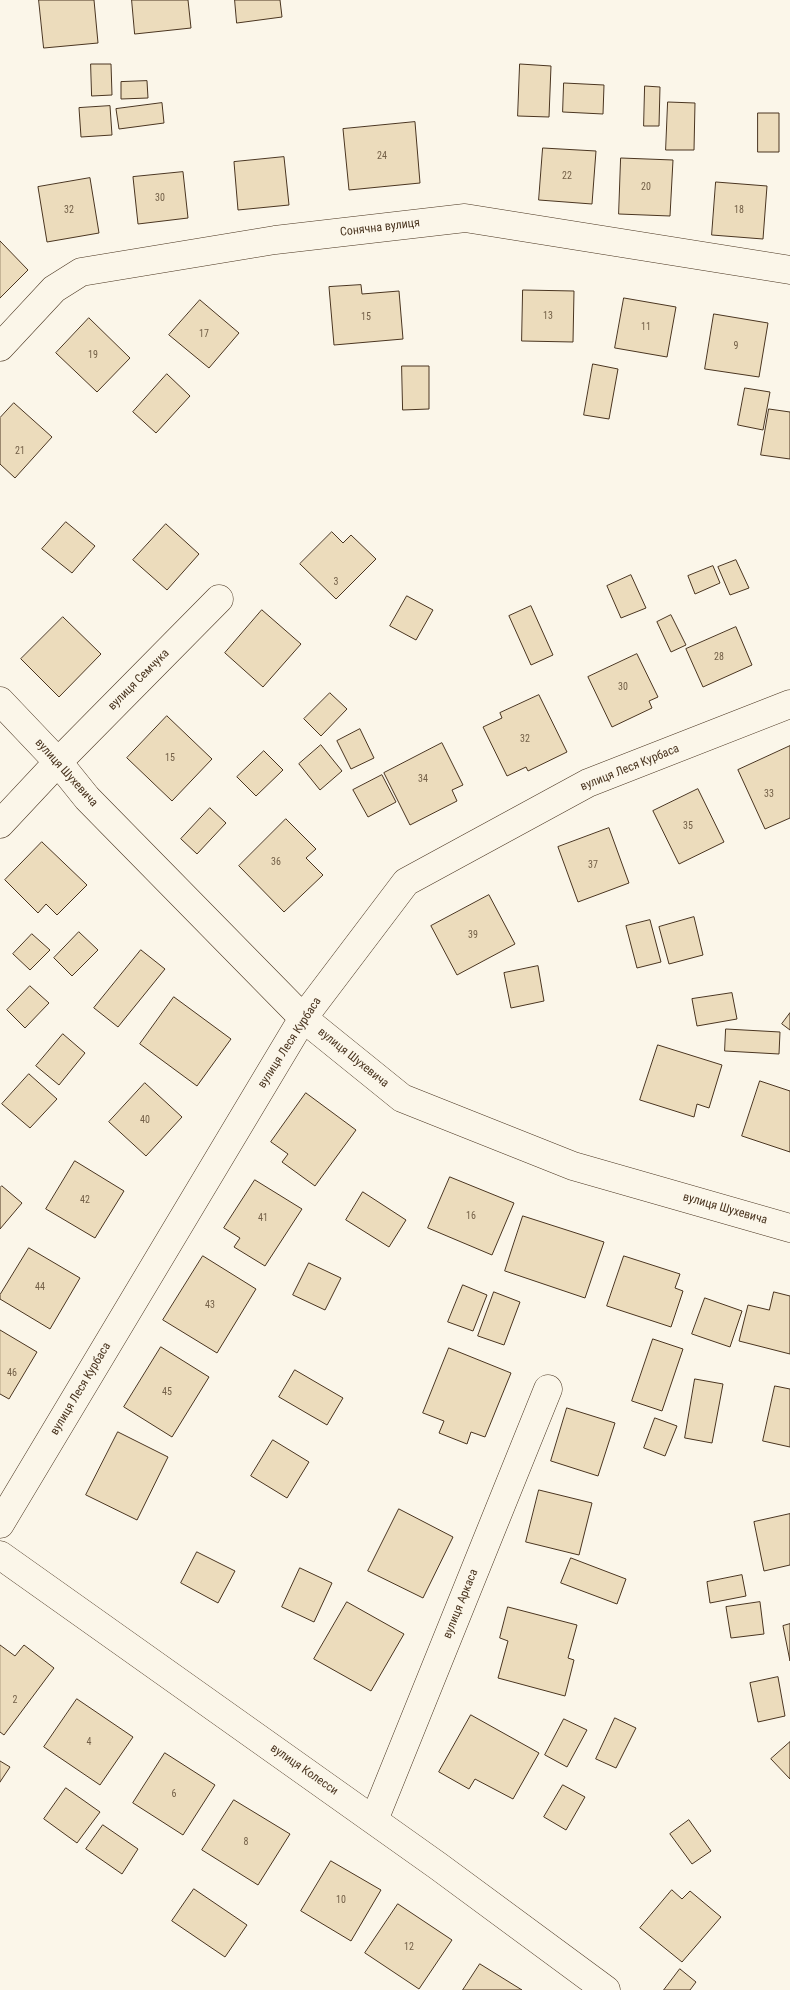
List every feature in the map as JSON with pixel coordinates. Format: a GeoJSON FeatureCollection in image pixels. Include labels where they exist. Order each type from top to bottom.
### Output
{"type":"FeatureCollection","features":[{"type":"Feature","properties":{"kind":"street","name":"Сонячна вулиця"},"geometry":{"type":"LineString","coordinates":[[0,347],[54,289],[81,272],[276,240],[465,218],[790,270]]}},
{"type":"Feature","properties":{"kind":"street","name":"вулиця Семчука"},"geometry":{"type":"LineString","coordinates":[[0,824],[58,762],[219,599]]}},
{"type":"Feature","properties":{"kind":"street","name":"вулиця Шухевича"},"geometry":{"type":"LineString","coordinates":[[0,701],[58,762],[87,798],[303,1018],[402,1098],[572,1166],[790,1228]]}},
{"type":"Feature","properties":{"kind":"street","name":"вулиця Леся Курбаса"},"geometry":{"type":"LineString","coordinates":[[0,1524],[303,1018],[406,882],[588,783],[790,704]]}},
{"type":"Feature","properties":{"kind":"street","name":"вулиця Аркаса"},"geometry":{"type":"LineString","coordinates":[[374,1820],[548,1389]]}},
{"type":"Feature","properties":{"kind":"street","name":"вулиця Колесси"},"geometry":{"type":"LineString","coordinates":[[0,1555],[374,1820],[606,1990]]}},
{"type":"Feature","properties":{"kind":"building"},"geometry":{"type":"Polygon","coordinates":[[[39,0],[94,0],[98,43],[44,48],[39,0]]]}},
{"type":"Feature","properties":{"kind":"building"},"geometry":{"type":"Polygon","coordinates":[[[132,0],[188,0],[191,28],[135,34],[132,0]]]}},
{"type":"Feature","properties":{"kind":"building"},"geometry":{"type":"Polygon","coordinates":[[[235,0],[280,0],[282,17],[237,23],[235,0]]]}},
{"type":"Feature","properties":{"kind":"building"},"geometry":{"type":"Polygon","coordinates":[[[91,64],[111,64],[112,95],[92,96],[91,64]]]}},
{"type":"Feature","properties":{"kind":"building"},"geometry":{"type":"Polygon","coordinates":[[[520,64],[551,66],[549,117],[518,116],[520,64]]]}},
{"type":"Feature","properties":{"kind":"building"},"geometry":{"type":"Polygon","coordinates":[[[147,81],[148,98],[121,99],[121,82],[147,81]]]}},
{"type":"Feature","properties":{"kind":"building"},"geometry":{"type":"Polygon","coordinates":[[[564,83],[604,85],[603,114],[563,112],[564,83]]]}},
{"type":"Feature","properties":{"kind":"building"},"geometry":{"type":"Polygon","coordinates":[[[645,86],[660,87],[659,126],[644,126],[645,86]]]}},
{"type":"Feature","properties":{"kind":"building"},"geometry":{"type":"Polygon","coordinates":[[[668,102],[695,103],[694,150],[666,150],[668,102]]]}},
{"type":"Feature","properties":{"kind":"building"},"geometry":{"type":"Polygon","coordinates":[[[162,103],[164,123],[119,129],[116,109],[162,103]]]}},
{"type":"Feature","properties":{"kind":"building"},"geometry":{"type":"Polygon","coordinates":[[[110,106],[112,135],[81,137],[79,108],[110,106]]]}},
{"type":"Feature","properties":{"kind":"building"},"geometry":{"type":"Polygon","coordinates":[[[758,113],[779,113],[779,152],[758,152],[758,113]]]}},
{"type":"Feature","properties":{"kind":"building"},"geometry":{"type":"Polygon","coordinates":[[[415,122],[420,183],[349,190],[343,129],[415,122]]]}},
{"type":"Feature","properties":{"kind":"building"},"geometry":{"type":"Polygon","coordinates":[[[543,148],[596,151],[592,204],[539,200],[543,148]]]}},
{"type":"Feature","properties":{"kind":"building"},"geometry":{"type":"Polygon","coordinates":[[[284,157],[289,205],[238,210],[234,162],[284,157]]]}},
{"type":"Feature","properties":{"kind":"building"},"geometry":{"type":"Polygon","coordinates":[[[621,158],[673,160],[670,216],[619,214],[621,158]]]}},
{"type":"Feature","properties":{"kind":"building"},"geometry":{"type":"Polygon","coordinates":[[[183,172],[188,218],[138,224],[133,177],[183,172]]]}},
{"type":"Feature","properties":{"kind":"building"},"geometry":{"type":"Polygon","coordinates":[[[90,178],[99,233],[47,242],[38,187],[90,178]]]}},
{"type":"Feature","properties":{"kind":"building"},"geometry":{"type":"Polygon","coordinates":[[[716,182],[767,186],[763,239],[712,235],[716,182]]]}},
{"type":"Feature","properties":{"kind":"building"},"geometry":{"type":"Polygon","coordinates":[[[0,241],[28,270],[0,298],[0,241]]]}},
{"type":"Feature","properties":{"kind":"building"},"geometry":{"type":"Polygon","coordinates":[[[361,285],[362,294],[399,291],[403,339],[334,345],[329,287],[361,285]]]}},
{"type":"Feature","properties":{"kind":"building"},"geometry":{"type":"Polygon","coordinates":[[[523,290],[574,291],[573,342],[522,341],[523,290]]]}},
{"type":"Feature","properties":{"kind":"building"},"geometry":{"type":"Polygon","coordinates":[[[624,298],[676,307],[667,357],[615,348],[624,298]]]}},
{"type":"Feature","properties":{"kind":"building"},"geometry":{"type":"Polygon","coordinates":[[[200,300],[239,333],[209,368],[169,335],[200,300]]]}},
{"type":"Feature","properties":{"kind":"building"},"geometry":{"type":"Polygon","coordinates":[[[714,314],[768,323],[759,377],[705,369],[714,314]]]}},
{"type":"Feature","properties":{"kind":"building"},"geometry":{"type":"Polygon","coordinates":[[[89,318],[130,358],[97,392],[56,353],[89,318]]]}},
{"type":"Feature","properties":{"kind":"building"},"geometry":{"type":"Polygon","coordinates":[[[593,364],[618,369],[609,419],[584,415],[593,364]]]}},
{"type":"Feature","properties":{"kind":"building"},"geometry":{"type":"Polygon","coordinates":[[[402,366],[429,366],[429,409],[403,410],[402,366]]]}},
{"type":"Feature","properties":{"kind":"building"},"geometry":{"type":"Polygon","coordinates":[[[167,374],[190,396],[156,433],[133,412],[167,374]]]}},
{"type":"Feature","properties":{"kind":"building"},"geometry":{"type":"Polygon","coordinates":[[[745,388],[770,392],[763,430],[738,425],[745,388]]]}},
{"type":"Feature","properties":{"kind":"building"},"geometry":{"type":"Polygon","coordinates":[[[14,403],[52,437],[15,478],[0,464],[0,418],[14,403]]]}},
{"type":"Feature","properties":{"kind":"building"},"geometry":{"type":"Polygon","coordinates":[[[769,409],[790,412],[790,459],[761,455],[769,409]]]}},
{"type":"Feature","properties":{"kind":"building"},"geometry":{"type":"Polygon","coordinates":[[[66,522],[95,546],[72,573],[42,549],[66,522]]]}},
{"type":"Feature","properties":{"kind":"building"},"geometry":{"type":"Polygon","coordinates":[[[166,524],[199,554],[167,590],[133,560],[166,524]]]}},
{"type":"Feature","properties":{"kind":"building"},"geometry":{"type":"Polygon","coordinates":[[[332,532],[343,543],[351,535],[376,559],[336,599],[300,564],[332,532]]]}},
{"type":"Feature","properties":{"kind":"building"},"geometry":{"type":"Polygon","coordinates":[[[736,560],[749,588],[730,595],[718,567],[736,560]]]}},
{"type":"Feature","properties":{"kind":"building"},"geometry":{"type":"Polygon","coordinates":[[[713,566],[720,583],[695,594],[688,576],[713,566]]]}},
{"type":"Feature","properties":{"kind":"building"},"geometry":{"type":"Polygon","coordinates":[[[631,575],[646,608],[621,618],[607,586],[631,575]]]}},
{"type":"Feature","properties":{"kind":"building"},"geometry":{"type":"Polygon","coordinates":[[[407,596],[433,610],[416,640],[390,626],[407,596]]]}},
{"type":"Feature","properties":{"kind":"building"},"geometry":{"type":"Polygon","coordinates":[[[531,606],[553,655],[531,665],[509,616],[531,606]]]}},
{"type":"Feature","properties":{"kind":"building"},"geometry":{"type":"Polygon","coordinates":[[[262,610],[301,644],[263,687],[225,653],[262,610]]]}},
{"type":"Feature","properties":{"kind":"building"},"geometry":{"type":"Polygon","coordinates":[[[671,615],[686,645],[671,652],[657,622],[671,615]]]}},
{"type":"Feature","properties":{"kind":"building"},"geometry":{"type":"Polygon","coordinates":[[[63,617],[101,654],[59,697],[21,659],[63,617]]]}},
{"type":"Feature","properties":{"kind":"building"},"geometry":{"type":"Polygon","coordinates":[[[736,627],[752,665],[703,687],[686,649],[736,627]]]}},
{"type":"Feature","properties":{"kind":"building"},"geometry":{"type":"Polygon","coordinates":[[[637,654],[658,697],[649,701],[652,708],[612,727],[588,677],[637,654]]]}},
{"type":"Feature","properties":{"kind":"building"},"geometry":{"type":"Polygon","coordinates":[[[330,693],[347,709],[321,736],[304,719],[330,693]]]}},
{"type":"Feature","properties":{"kind":"building"},"geometry":{"type":"Polygon","coordinates":[[[539,695],[567,752],[528,771],[526,767],[507,776],[483,727],[502,718],[500,713],[539,695]]]}},
{"type":"Feature","properties":{"kind":"building"},"geometry":{"type":"Polygon","coordinates":[[[167,716],[212,759],[172,801],[127,758],[167,716]]]}},
{"type":"Feature","properties":{"kind":"building"},"geometry":{"type":"Polygon","coordinates":[[[360,729],[374,758],[351,769],[337,741],[360,729]]]}},
{"type":"Feature","properties":{"kind":"building"},"geometry":{"type":"Polygon","coordinates":[[[442,743],[463,785],[452,790],[457,801],[410,825],[384,773],[442,743]]]}},
{"type":"Feature","properties":{"kind":"building"},"geometry":{"type":"Polygon","coordinates":[[[321,745],[342,771],[320,790],[299,764],[321,745]]]}},
{"type":"Feature","properties":{"kind":"building"},"geometry":{"type":"Polygon","coordinates":[[[790,746],[790,818],[765,829],[738,770],[790,746]]]}},
{"type":"Feature","properties":{"kind":"building"},"geometry":{"type":"Polygon","coordinates":[[[264,751],[283,770],[256,796],[237,777],[264,751]]]}},
{"type":"Feature","properties":{"kind":"building"},"geometry":{"type":"Polygon","coordinates":[[[382,775],[396,802],[368,817],[353,790],[382,775]]]}},
{"type":"Feature","properties":{"kind":"building"},"geometry":{"type":"Polygon","coordinates":[[[698,789],[724,842],[679,864],[653,811],[698,789]]]}},
{"type":"Feature","properties":{"kind":"building"},"geometry":{"type":"Polygon","coordinates":[[[210,808],[226,823],[197,854],[181,839],[210,808]]]}},
{"type":"Feature","properties":{"kind":"building"},"geometry":{"type":"Polygon","coordinates":[[[286,819],[316,849],[306,858],[323,875],[284,912],[239,866],[286,819]]]}},
{"type":"Feature","properties":{"kind":"building"},"geometry":{"type":"Polygon","coordinates":[[[609,828],[629,883],[578,902],[558,847],[609,828]]]}},
{"type":"Feature","properties":{"kind":"building"},"geometry":{"type":"Polygon","coordinates":[[[42,842],[87,885],[57,915],[46,904],[38,913],[5,880],[42,842]]]}},
{"type":"Feature","properties":{"kind":"building"},"geometry":{"type":"Polygon","coordinates":[[[489,895],[515,944],[457,975],[431,926],[489,895]]]}},
{"type":"Feature","properties":{"kind":"building"},"geometry":{"type":"Polygon","coordinates":[[[694,917],[703,955],[669,964],[659,927],[694,917]]]}},
{"type":"Feature","properties":{"kind":"building"},"geometry":{"type":"Polygon","coordinates":[[[650,920],[661,962],[637,968],[626,926],[650,920]]]}},
{"type":"Feature","properties":{"kind":"building"},"geometry":{"type":"Polygon","coordinates":[[[79,932],[98,950],[72,976],[54,958],[79,932]]]}},
{"type":"Feature","properties":{"kind":"building"},"geometry":{"type":"Polygon","coordinates":[[[32,934],[50,950],[30,970],[13,954],[32,934]]]}},
{"type":"Feature","properties":{"kind":"building"},"geometry":{"type":"Polygon","coordinates":[[[141,950],[165,969],[118,1027],[94,1008],[141,950]]]}},
{"type":"Feature","properties":{"kind":"building"},"geometry":{"type":"Polygon","coordinates":[[[538,966],[544,1001],[511,1008],[504,973],[538,966]]]}},
{"type":"Feature","properties":{"kind":"building"},"geometry":{"type":"Polygon","coordinates":[[[30,986],[49,1003],[25,1028],[7,1010],[30,986]]]}},
{"type":"Feature","properties":{"kind":"building"},"geometry":{"type":"Polygon","coordinates":[[[732,993],[737,1019],[697,1026],[692,999],[732,993]]]}},
{"type":"Feature","properties":{"kind":"building"},"geometry":{"type":"Polygon","coordinates":[[[174,997],[231,1039],[197,1086],[140,1044],[174,997]]]}},
{"type":"Feature","properties":{"kind":"building"},"geometry":{"type":"Polygon","coordinates":[[[790,1013],[790,1030],[782,1024],[790,1013]]]}},
{"type":"Feature","properties":{"kind":"building"},"geometry":{"type":"Polygon","coordinates":[[[726,1029],[780,1032],[779,1054],[725,1051],[726,1029]]]}},
{"type":"Feature","properties":{"kind":"building"},"geometry":{"type":"Polygon","coordinates":[[[63,1034],[85,1053],[59,1085],[36,1066],[63,1034]]]}},
{"type":"Feature","properties":{"kind":"building"},"geometry":{"type":"Polygon","coordinates":[[[658,1045],[722,1065],[709,1108],[697,1104],[694,1117],[640,1100],[658,1045]]]}},
{"type":"Feature","properties":{"kind":"building"},"geometry":{"type":"Polygon","coordinates":[[[29,1074],[57,1099],[30,1128],[2,1104],[29,1074]]]}},
{"type":"Feature","properties":{"kind":"building"},"geometry":{"type":"Polygon","coordinates":[[[760,1081],[790,1091],[790,1152],[742,1136],[760,1081]]]}},
{"type":"Feature","properties":{"kind":"building"},"geometry":{"type":"Polygon","coordinates":[[[145,1083],[182,1117],[146,1156],[109,1122],[145,1083]]]}},
{"type":"Feature","properties":{"kind":"building"},"geometry":{"type":"Polygon","coordinates":[[[306,1093],[356,1130],[315,1186],[282,1162],[288,1154],[271,1142],[306,1093]]]}},
{"type":"Feature","properties":{"kind":"building"},"geometry":{"type":"Polygon","coordinates":[[[75,1161],[124,1191],[95,1238],[46,1209],[75,1161]]]}},
{"type":"Feature","properties":{"kind":"building"},"geometry":{"type":"Polygon","coordinates":[[[450,1177],[514,1203],[492,1255],[428,1228],[450,1177]]]}},
{"type":"Feature","properties":{"kind":"building"},"geometry":{"type":"Polygon","coordinates":[[[255,1180],[302,1209],[265,1266],[234,1247],[240,1238],[224,1228],[255,1180]]]}},
{"type":"Feature","properties":{"kind":"building"},"geometry":{"type":"Polygon","coordinates":[[[2,1186],[22,1203],[0,1229],[0,1188],[2,1186]]]}},
{"type":"Feature","properties":{"kind":"building"},"geometry":{"type":"Polygon","coordinates":[[[363,1192],[406,1220],[389,1247],[346,1220],[363,1192]]]}},
{"type":"Feature","properties":{"kind":"building"},"geometry":{"type":"Polygon","coordinates":[[[523,1216],[604,1242],[585,1298],[505,1271],[523,1216]]]}},
{"type":"Feature","properties":{"kind":"building"},"geometry":{"type":"Polygon","coordinates":[[[29,1248],[80,1278],[50,1329],[0,1299],[0,1295],[29,1248]]]}},
{"type":"Feature","properties":{"kind":"building"},"geometry":{"type":"Polygon","coordinates":[[[203,1256],[256,1289],[217,1353],[163,1320],[203,1256]]]}},
{"type":"Feature","properties":{"kind":"building"},"geometry":{"type":"Polygon","coordinates":[[[624,1256],[680,1274],[675,1288],[683,1291],[671,1327],[607,1306],[624,1256]]]}},
{"type":"Feature","properties":{"kind":"building"},"geometry":{"type":"Polygon","coordinates":[[[309,1263],[341,1278],[325,1310],[293,1295],[309,1263]]]}},
{"type":"Feature","properties":{"kind":"building"},"geometry":{"type":"Polygon","coordinates":[[[463,1285],[487,1295],[473,1331],[448,1322],[463,1285]]]}},
{"type":"Feature","properties":{"kind":"building"},"geometry":{"type":"Polygon","coordinates":[[[494,1292],[520,1302],[504,1345],[478,1336],[494,1292]]]}},
{"type":"Feature","properties":{"kind":"building"},"geometry":{"type":"Polygon","coordinates":[[[774,1292],[790,1296],[790,1354],[739,1341],[748,1305],[769,1310],[774,1292]]]}},
{"type":"Feature","properties":{"kind":"building"},"geometry":{"type":"Polygon","coordinates":[[[705,1298],[742,1311],[730,1347],[692,1334],[705,1298]]]}},
{"type":"Feature","properties":{"kind":"building"},"geometry":{"type":"Polygon","coordinates":[[[0,1330],[37,1352],[9,1399],[0,1394],[0,1330]]]}},
{"type":"Feature","properties":{"kind":"building"},"geometry":{"type":"Polygon","coordinates":[[[653,1339],[683,1349],[662,1411],[632,1401],[653,1339]]]}},
{"type":"Feature","properties":{"kind":"building"},"geometry":{"type":"Polygon","coordinates":[[[161,1347],[209,1377],[172,1437],[124,1407],[161,1347]]]}},
{"type":"Feature","properties":{"kind":"building"},"geometry":{"type":"Polygon","coordinates":[[[449,1348],[511,1373],[485,1437],[471,1432],[467,1444],[439,1433],[444,1421],[423,1413],[449,1348]]]}},
{"type":"Feature","properties":{"kind":"building"},"geometry":{"type":"Polygon","coordinates":[[[295,1370],[343,1398],[327,1425],[279,1397],[295,1370]]]}},
{"type":"Feature","properties":{"kind":"building"},"geometry":{"type":"Polygon","coordinates":[[[695,1379],[723,1384],[712,1443],[685,1438],[695,1379]]]}},
{"type":"Feature","properties":{"kind":"building"},"geometry":{"type":"Polygon","coordinates":[[[775,1386],[790,1389],[790,1447],[763,1441],[775,1386]]]}},
{"type":"Feature","properties":{"kind":"building"},"geometry":{"type":"Polygon","coordinates":[[[567,1408],[615,1423],[598,1476],[551,1461],[567,1408]]]}},
{"type":"Feature","properties":{"kind":"building"},"geometry":{"type":"Polygon","coordinates":[[[655,1418],[677,1426],[665,1456],[644,1448],[655,1418]]]}},
{"type":"Feature","properties":{"kind":"building"},"geometry":{"type":"Polygon","coordinates":[[[118,1432],[168,1457],[137,1520],[86,1495],[118,1432]]]}},
{"type":"Feature","properties":{"kind":"building"},"geometry":{"type":"Polygon","coordinates":[[[273,1440],[309,1462],[287,1498],[251,1476],[273,1440]]]}},
{"type":"Feature","properties":{"kind":"building"},"geometry":{"type":"Polygon","coordinates":[[[539,1490],[592,1503],[579,1555],[526,1542],[539,1490]]]}},
{"type":"Feature","properties":{"kind":"building"},"geometry":{"type":"Polygon","coordinates":[[[399,1509],[453,1537],[423,1598],[368,1571],[399,1509]]]}},
{"type":"Feature","properties":{"kind":"building"},"geometry":{"type":"Polygon","coordinates":[[[790,1514],[790,1565],[764,1571],[754,1522],[790,1514]]]}},
{"type":"Feature","properties":{"kind":"building"},"geometry":{"type":"Polygon","coordinates":[[[197,1552],[235,1571],[218,1603],[181,1583],[197,1552]]]}},
{"type":"Feature","properties":{"kind":"building"},"geometry":{"type":"Polygon","coordinates":[[[571,1558],[626,1579],[617,1604],[561,1583],[571,1558]]]}},
{"type":"Feature","properties":{"kind":"building"},"geometry":{"type":"Polygon","coordinates":[[[300,1568],[332,1583],[314,1622],[282,1607],[300,1568]]]}},
{"type":"Feature","properties":{"kind":"building"},"geometry":{"type":"Polygon","coordinates":[[[742,1575],[746,1596],[710,1603],[707,1582],[742,1575]]]}},
{"type":"Feature","properties":{"kind":"building"},"geometry":{"type":"Polygon","coordinates":[[[347,1602],[404,1634],[371,1691],[314,1659],[347,1602]]]}},
{"type":"Feature","properties":{"kind":"building"},"geometry":{"type":"Polygon","coordinates":[[[760,1602],[764,1634],[731,1638],[726,1607],[760,1602]]]}},
{"type":"Feature","properties":{"kind":"building"},"geometry":{"type":"Polygon","coordinates":[[[508,1607],[577,1625],[568,1658],[574,1660],[565,1696],[498,1678],[508,1641],[500,1638],[508,1607]]]}},
{"type":"Feature","properties":{"kind":"building"},"geometry":{"type":"Polygon","coordinates":[[[790,1624],[790,1661],[783,1626],[790,1624]]]}},
{"type":"Feature","properties":{"kind":"building"},"geometry":{"type":"Polygon","coordinates":[[[0,1645],[15,1656],[24,1645],[54,1668],[4,1735],[0,1732],[0,1645]]]}},
{"type":"Feature","properties":{"kind":"building"},"geometry":{"type":"Polygon","coordinates":[[[778,1677],[785,1716],[758,1722],[750,1683],[778,1677]]]}},
{"type":"Feature","properties":{"kind":"building"},"geometry":{"type":"Polygon","coordinates":[[[77,1699],[133,1737],[100,1785],[44,1747],[77,1699]]]}},
{"type":"Feature","properties":{"kind":"building"},"geometry":{"type":"Polygon","coordinates":[[[471,1715],[539,1753],[513,1799],[475,1779],[469,1789],[439,1772],[471,1715]]]}},
{"type":"Feature","properties":{"kind":"building"},"geometry":{"type":"Polygon","coordinates":[[[615,1718],[636,1728],[616,1768],[596,1759],[615,1718]]]}},
{"type":"Feature","properties":{"kind":"building"},"geometry":{"type":"Polygon","coordinates":[[[564,1719],[587,1730],[567,1767],[545,1755],[564,1719]]]}},
{"type":"Feature","properties":{"kind":"building"},"geometry":{"type":"Polygon","coordinates":[[[790,1742],[790,1779],[771,1759],[790,1742]]]}},
{"type":"Feature","properties":{"kind":"building"},"geometry":{"type":"Polygon","coordinates":[[[165,1753],[215,1785],[183,1835],[133,1803],[165,1753]]]}},
{"type":"Feature","properties":{"kind":"building"},"geometry":{"type":"Polygon","coordinates":[[[0,1761],[10,1767],[0,1782],[0,1761]]]}},
{"type":"Feature","properties":{"kind":"building"},"geometry":{"type":"Polygon","coordinates":[[[563,1785],[585,1797],[566,1830],[544,1817],[563,1785]]]}},
{"type":"Feature","properties":{"kind":"building"},"geometry":{"type":"Polygon","coordinates":[[[66,1788],[100,1812],[77,1843],[44,1819],[66,1788]]]}},
{"type":"Feature","properties":{"kind":"building"},"geometry":{"type":"Polygon","coordinates":[[[234,1800],[290,1834],[258,1885],[202,1850],[234,1800]]]}},
{"type":"Feature","properties":{"kind":"building"},"geometry":{"type":"Polygon","coordinates":[[[689,1820],[711,1851],[692,1864],[670,1834],[689,1820]]]}},
{"type":"Feature","properties":{"kind":"building"},"geometry":{"type":"Polygon","coordinates":[[[103,1825],[138,1849],[122,1874],[86,1849],[103,1825]]]}},
{"type":"Feature","properties":{"kind":"building"},"geometry":{"type":"Polygon","coordinates":[[[331,1861],[381,1890],[351,1941],[301,1911],[331,1861]]]}},
{"type":"Feature","properties":{"kind":"building"},"geometry":{"type":"Polygon","coordinates":[[[194,1889],[247,1925],[225,1957],[172,1921],[194,1889]]]}},
{"type":"Feature","properties":{"kind":"building"},"geometry":{"type":"Polygon","coordinates":[[[672,1890],[682,1899],[690,1891],[721,1917],[682,1962],[640,1928],[672,1890]]]}},
{"type":"Feature","properties":{"kind":"building"},"geometry":{"type":"Polygon","coordinates":[[[398,1904],[452,1940],[419,1989],[365,1953],[398,1904]]]}},
{"type":"Feature","properties":{"kind":"building"},"geometry":{"type":"Polygon","coordinates":[[[480,1964],[522,1990],[463,1990],[480,1964]]]}},
{"type":"Feature","properties":{"kind":"building"},"geometry":{"type":"Polygon","coordinates":[[[680,1969],[696,1982],[690,1990],[664,1990],[680,1969]]]}}]}
